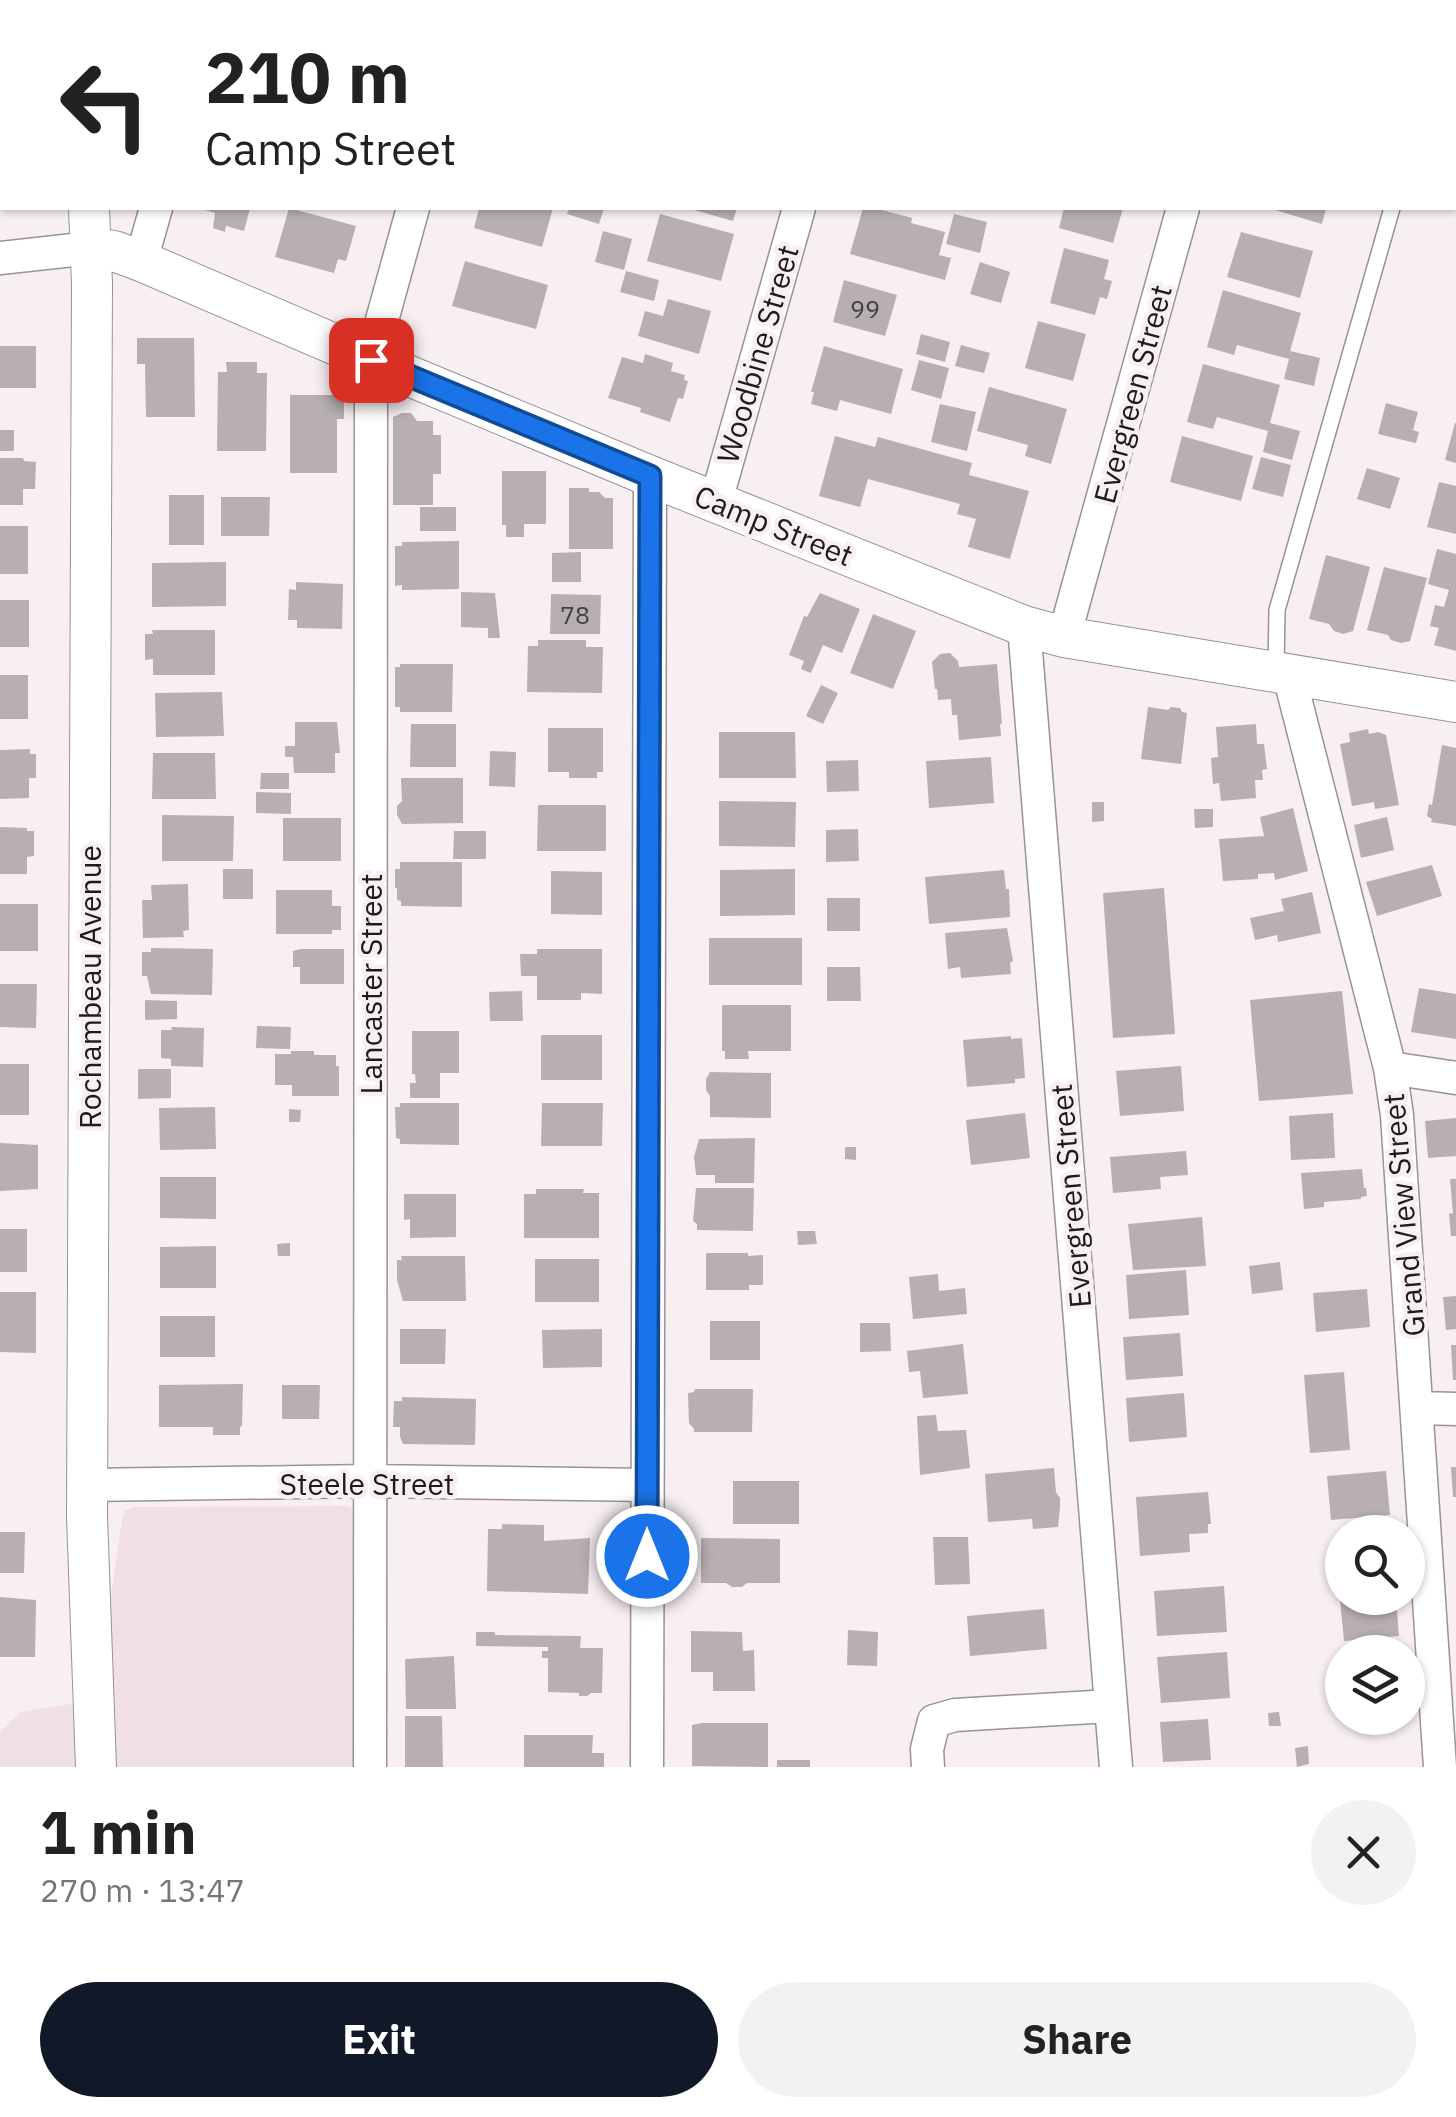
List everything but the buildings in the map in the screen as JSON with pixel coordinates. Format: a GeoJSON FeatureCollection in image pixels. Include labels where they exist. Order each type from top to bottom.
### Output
{"type":"FeatureCollection","features":[{"type":"Feature","properties":{"kind":"street","name":"Rochambeau Avenue"},"geometry":{"type":"LineString","coordinates":[[89,210],[87,1485],[96,1767]]}},
{"type":"Feature","properties":{"kind":"street"},"geometry":{"type":"LineString","coordinates":[[142,261],[155,210]]}},
{"type":"Feature","properties":{"kind":"street","name":"Lancaster Street"},"geometry":{"type":"LineString","coordinates":[[370,1767],[371,360],[412,210]]}},
{"type":"Feature","properties":{"kind":"street","name":"Woodbine Street"},"geometry":{"type":"LineString","coordinates":[[716,501],[798,210]]}},
{"type":"Feature","properties":{"kind":"street","name":"Evergreen Street"},"geometry":{"type":"LineString","coordinates":[[1064,638],[1182,210]]}},
{"type":"Feature","properties":{"kind":"street","name":"Camp Street"},"geometry":{"type":"LineString","coordinates":[[0,258],[91,248],[142,261],[650,476],[1024,626],[1064,638],[1456,702]]}},
{"type":"Feature","properties":{"kind":"street"},"geometry":{"type":"LineString","coordinates":[[647,1767],[650,476]]}},
{"type":"Feature","properties":{"kind":"street","name":"Evergreen Street"},"geometry":{"type":"LineString","coordinates":[[1024,626],[1116,1767]]}},
{"type":"Feature","properties":{"kind":"street","name":"Grand View Street"},"geometry":{"type":"LineString","coordinates":[[1282,674],[1390,1068],[1418,1408],[1440,1767]]}},
{"type":"Feature","properties":{"kind":"street"},"geometry":{"type":"LineString","coordinates":[[1390,1068],[1456,1078]]}},
{"type":"Feature","properties":{"kind":"street"},"geometry":{"type":"LineString","coordinates":[[1418,1408],[1456,1408]]}},
{"type":"Feature","properties":{"kind":"street","name":"Steele Street"},"geometry":{"type":"LineString","coordinates":[[87,1485],[369,1481],[647,1486]]}},
{"type":"Feature","properties":{"kind":"street"},"geometry":{"type":"LineString","coordinates":[[928,1767],[926,1748],[934,1721],[955,1716],[1110,1706]]}},
{"type":"Feature","properties":{"kind":"lane"},"geometry":{"type":"LineString","coordinates":[[1282,674],[1277,610],[1391,210]]}},
{"type":"Feature","properties":{"kind":"shaded area"},"geometry":{"type":"Polygon","coordinates":[[[349,1506],[359,1515],[359,1767],[0,1767],[0,1732],[21,1712],[96,1700],[125,1510],[349,1506]]]}},
{"type":"Feature","properties":{"kind":"route"},"geometry":{"type":"LineString","coordinates":[[371,360],[650,476],[647,1556]]}}]}
